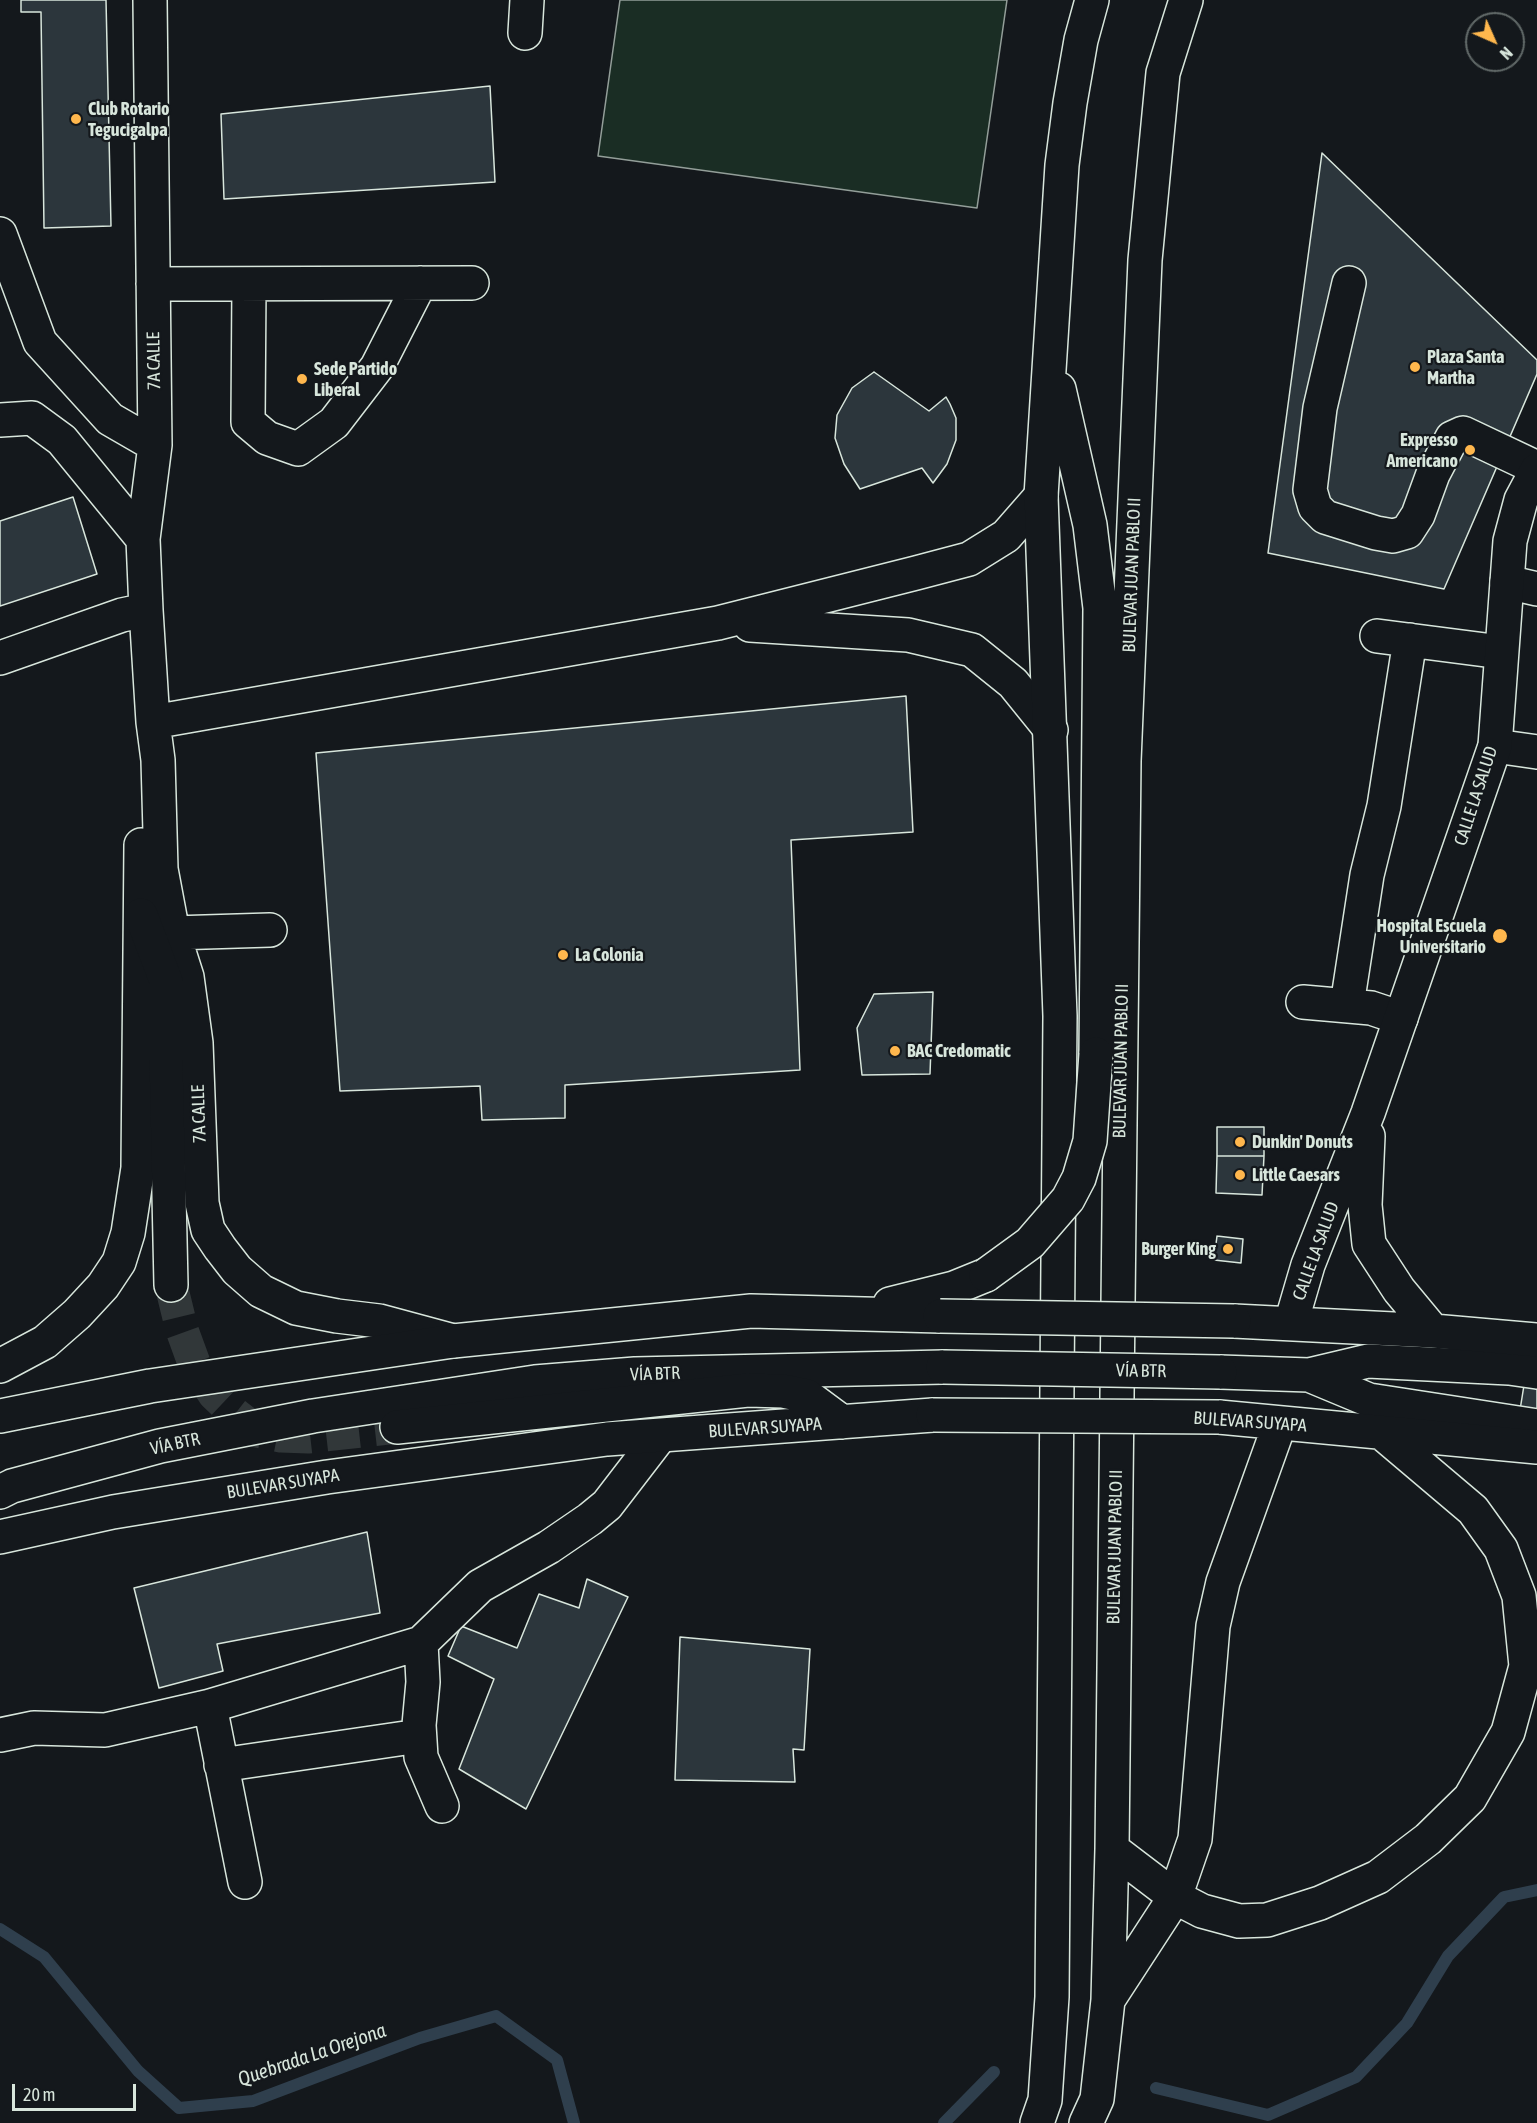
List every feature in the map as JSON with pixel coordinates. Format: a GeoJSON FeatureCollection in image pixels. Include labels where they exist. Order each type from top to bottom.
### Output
{"type":"FeatureCollection","features":[{"type":"Feature","properties":{"kind":"main road","name":"7A CALLE"},"geometry":{"type":"LineString","coordinates":[[150,0],[155,445],[143,539],[146,610],[153,722],[158,760],[160,869],[173,933],[188,977],[196,1043],[202,1203],[208,1230],[237,1270],[261,1291],[296,1308],[379,1321],[453,1341]]}},
{"type":"Feature","properties":{"kind":"main road"},"geometry":{"type":"LineString","coordinates":[[525,33],[527,0]]}},
{"type":"Feature","properties":{"kind":"main road"},"geometry":{"type":"LineString","coordinates":[[1038,2115],[1052,1997],[1060,1028],[1041,496],[1066,134],[1081,40],[1092,0]]}},
{"type":"Feature","properties":{"kind":"main road","name":"BULEVAR JUAN PABLO II"},"geometry":{"type":"LineString","coordinates":[[1092,2115],[1108,2000],[1112,1849],[1125,749],[1145,260],[1163,73],[1186,0]]}},
{"type":"Feature","properties":{"kind":"main road"},"geometry":{"type":"LineString","coordinates":[[0,234],[40,342],[110,420],[155,445]]}},
{"type":"Feature","properties":{"kind":"main road"},"geometry":{"type":"LineString","coordinates":[[249,284],[249,422],[267,438],[298,449],[334,423],[377,367],[420,283]]}},
{"type":"Feature","properties":{"kind":"main road"},"geometry":{"type":"LineString","coordinates":[[153,284],[472,283]]}},
{"type":"Feature","properties":{"kind":"main road"},"geometry":{"type":"LineString","coordinates":[[1349,283],[1320,408],[1310,490],[1315,507],[1325,517],[1376,533],[1393,536],[1407,532],[1418,515],[1433,474],[1452,438],[1463,434],[1537,469]]}},
{"type":"Feature","properties":{"kind":"main road"},"geometry":{"type":"LineString","coordinates":[[852,1314],[954,1288],[986,1275],[1030,1243],[1068,1199],[1079,1178],[1090,1141],[1096,1054],[1100,608],[1090,525],[1051,355]]}},
{"type":"Feature","properties":{"kind":"main road"},"geometry":{"type":"LineString","coordinates":[[0,420],[32,418],[62,440],[143,539]]}},
{"type":"Feature","properties":{"kind":"main road","name":"CALLE LA SALUD"},"geometry":{"type":"LineString","coordinates":[[1291,1323],[1308,1265],[1368,1113],[1495,746],[1501,652],[1522,585],[1510,541],[1521,500],[1537,469]]}},
{"type":"Feature","properties":{"kind":"main road"},"geometry":{"type":"LineString","coordinates":[[153,722],[718,623],[969,559],[1006,536],[1041,496]]}},
{"type":"Feature","properties":{"kind":"main road"},"geometry":{"type":"LineString","coordinates":[[0,658],[122,615],[146,610]]}},
{"type":"Feature","properties":{"kind":"main road"},"geometry":{"type":"LineString","coordinates":[[718,623],[908,635],[972,650],[1013,683],[1051,730]]}},
{"type":"Feature","properties":{"kind":"main road"},"geometry":{"type":"LineString","coordinates":[[1377,636],[1501,652]]}},
{"type":"Feature","properties":{"kind":"main road"},"geometry":{"type":"LineString","coordinates":[[1347,1005],[1367,875],[1384,806],[1410,640]]}},
{"type":"Feature","properties":{"kind":"main road","name":"7A CALLE"},"geometry":{"type":"LineString","coordinates":[[0,1366],[45,1342],[77,1314],[103,1286],[119,1262],[128,1233],[138,1168],[142,759],[153,722]]}},
{"type":"Feature","properties":{"kind":"main road"},"geometry":{"type":"LineString","coordinates":[[1495,746],[1537,752]]}},
{"type":"Feature","properties":{"kind":"main road"},"geometry":{"type":"LineString","coordinates":[[141,915],[166,981],[171,1285]]}},
{"type":"Feature","properties":{"kind":"main road"},"geometry":{"type":"LineString","coordinates":[[173,933],[270,930]]}},
{"type":"Feature","properties":{"kind":"main road"},"geometry":{"type":"LineString","coordinates":[[1303,1002],[1371,1008],[1401,1018]]}},
{"type":"Feature","properties":{"kind":"main road","name":"CALLE LA SALUD"},"geometry":{"type":"LineString","coordinates":[[1368,1113],[1365,1205],[1369,1244],[1399,1290],[1433,1331]]}},
{"type":"Feature","properties":{"kind":"main road"},"geometry":{"type":"LineString","coordinates":[[0,1416],[150,1386],[453,1341],[751,1311],[1291,1323],[1433,1331],[1537,1340]]}},
{"type":"Feature","properties":{"kind":"main road","name":"VÍA BTR"},"geometry":{"type":"LineString","coordinates":[[4,1488],[160,1446],[313,1416],[535,1382],[635,1374],[943,1367],[1309,1375],[1368,1361],[1509,1368],[1537,1372]]}},
{"type":"Feature","properties":{"kind":"main road","name":"VÍA BTR"},"geometry":{"type":"LineString","coordinates":[[1309,1375],[1369,1400],[1537,1426]]}},
{"type":"Feature","properties":{"kind":"main road"},"geometry":{"type":"LineString","coordinates":[[397,1427],[748,1390],[783,1391],[807,1396],[842,1422]]}},
{"type":"Feature","properties":{"kind":"main road","name":"BULEVAR SUYAPA"},"geometry":{"type":"LineString","coordinates":[[0,1537],[113,1512],[327,1477],[607,1439],[933,1415],[1219,1417],[1537,1447]]}},
{"type":"Feature","properties":{"kind":"main road"},"geometry":{"type":"LineString","coordinates":[[1108,2000],[1175,1897],[1195,1839],[1214,1626],[1223,1582],[1280,1423]]}},
{"type":"Feature","properties":{"kind":"main road"},"geometry":{"type":"LineString","coordinates":[[1112,1849],[1175,1897],[1202,1911],[1239,1921],[1267,1920],[1320,1903],[1378,1877],[1428,1839],[1470,1798],[1509,1732],[1526,1666],[1519,1596],[1502,1549],[1473,1510],[1382,1433]]}},
{"type":"Feature","properties":{"kind":"main road"},"geometry":{"type":"LineString","coordinates":[[0,1735],[34,1728],[105,1730],[210,1706],[421,1643],[480,1586],[549,1548],[607,1505],[660,1436]]}},
{"type":"Feature","properties":{"kind":"main road"},"geometry":{"type":"LineString","coordinates":[[421,1643],[423,1682],[419,1736],[421,1757],[442,1806]]}},
{"type":"Feature","properties":{"kind":"main road"},"geometry":{"type":"LineString","coordinates":[[210,1706],[245,1882]]}},
{"type":"Feature","properties":{"kind":"main road"},"geometry":{"type":"LineString","coordinates":[[221,1765],[419,1736]]}},
{"type":"Feature","properties":{"kind":"green space"},"geometry":{"type":"Polygon","coordinates":[[[620,0],[1007,0],[977,208],[598,156],[620,0]]]}},
{"type":"Feature","properties":{"kind":"building","name":"Club Rotario Tegucigalpa"},"geometry":{"type":"Polygon","coordinates":[[[21,0],[106,0],[111,226],[44,228],[41,12],[21,12],[21,0]]]}},
{"type":"Feature","properties":{"kind":"building"},"geometry":{"type":"Polygon","coordinates":[[[490,86],[495,182],[224,199],[221,114],[490,86]]]}},
{"type":"Feature","properties":{"kind":"building","name":"Plaza Santa Martha"},"geometry":{"type":"Polygon","coordinates":[[[1322,153],[1537,360],[1537,374],[1444,589],[1268,553],[1322,153]]]}},
{"type":"Feature","properties":{"kind":"building"},"geometry":{"type":"Polygon","coordinates":[[[874,372],[929,411],[946,397],[950,404],[956,418],[956,440],[947,464],[933,483],[922,468],[860,489],[844,464],[835,438],[837,415],[852,388],[874,372]]]}},
{"type":"Feature","properties":{"kind":"building"},"geometry":{"type":"Polygon","coordinates":[[[73,497],[97,574],[0,606],[0,521],[73,497]]]}},
{"type":"Feature","properties":{"kind":"building","name":"La Colonia"},"geometry":{"type":"Polygon","coordinates":[[[906,696],[913,832],[791,840],[800,1070],[565,1085],[565,1118],[482,1120],[480,1086],[340,1091],[316,753],[906,696]]]}},
{"type":"Feature","properties":{"kind":"building","name":"BAC Credomatic"},"geometry":{"type":"Polygon","coordinates":[[[933,992],[930,1074],[862,1075],[857,1028],[874,994],[933,992]]]}},
{"type":"Feature","properties":{"kind":"building","name":"Dunkin' Donuts"},"geometry":{"type":"Polygon","coordinates":[[[1217,1127],[1264,1127],[1264,1156],[1217,1156],[1217,1127]]]}},
{"type":"Feature","properties":{"kind":"building","name":"Little Caesars"},"geometry":{"type":"Polygon","coordinates":[[[1217,1156],[1264,1156],[1262,1195],[1216,1193],[1217,1156]]]}},
{"type":"Feature","properties":{"kind":"building","name":"Burger King"},"geometry":{"type":"Polygon","coordinates":[[[1217,1236],[1243,1239],[1241,1263],[1214,1260],[1217,1236]]]}},
{"type":"Feature","properties":{"kind":"building"},"geometry":{"type":"Polygon","coordinates":[[[1525,1379],[1537,1381],[1537,1412],[1520,1410],[1525,1379]]]}},
{"type":"Feature","properties":{"kind":"building"},"geometry":{"type":"Polygon","coordinates":[[[367,1532],[380,1613],[217,1644],[223,1671],[159,1688],[134,1588],[367,1532]]]}},
{"type":"Feature","properties":{"kind":"building"},"geometry":{"type":"Polygon","coordinates":[[[587,1579],[628,1597],[526,1809],[459,1769],[494,1679],[448,1656],[461,1626],[517,1648],[539,1594],[579,1608],[587,1579]]]}},
{"type":"Feature","properties":{"kind":"building"},"geometry":{"type":"Polygon","coordinates":[[[680,1637],[810,1649],[804,1750],[793,1749],[795,1782],[675,1780],[680,1637]]]}},
{"type":"Feature","properties":{"kind":"waterway","name":"Quebrada La Orejona"},"geometry":{"type":"LineString","coordinates":[[1156,2088],[1268,2115],[1356,2077],[1407,2023],[1448,1956],[1504,1897],[1537,1890]]}},
{"type":"Feature","properties":{"kind":"waterway","name":"Quebrada La Orejona"},"geometry":{"type":"LineString","coordinates":[[0,1929],[44,1957],[138,2071],[179,2108],[253,2101],[420,2038],[496,2016],[557,2060],[574,2123]]}},
{"type":"Feature","properties":{"kind":"waterway","name":"Quebrada La Orejona"},"geometry":{"type":"LineString","coordinates":[[944,2123],[994,2072]]}},
{"type":"Feature","properties":{"kind":"tunnel"},"geometry":{"type":"LineString","coordinates":[[171,1285],[182,1330],[194,1363],[214,1394],[257,1431],[281,1436],[308,1437],[397,1427]]}},
{"type":"Feature","properties":{"kind":"place","name":"Club Rotario Tegucigalpa"},"geometry":{"type":"Point","coordinates":[76,119]}},
{"type":"Feature","properties":{"kind":"place","name":"Plaza Santa Martha"},"geometry":{"type":"Point","coordinates":[1415,367]}},
{"type":"Feature","properties":{"kind":"place","name":"Sede Partido Liberal"},"geometry":{"type":"Point","coordinates":[302,379]}},
{"type":"Feature","properties":{"kind":"place","name":"Expresso Americano"},"geometry":{"type":"Point","coordinates":[1470,450]}},
{"type":"Feature","properties":{"kind":"place","name":"Hospital Escuela Universitario"},"geometry":{"type":"Point","coordinates":[1500,936]}},
{"type":"Feature","properties":{"kind":"place","name":"La Colonia"},"geometry":{"type":"Point","coordinates":[563,955]}},
{"type":"Feature","properties":{"kind":"place","name":"BAC Credomatic"},"geometry":{"type":"Point","coordinates":[895,1051]}},
{"type":"Feature","properties":{"kind":"place","name":"Dunkin' Donuts"},"geometry":{"type":"Point","coordinates":[1240,1142]}},
{"type":"Feature","properties":{"kind":"place","name":"Little Caesars"},"geometry":{"type":"Point","coordinates":[1240,1175]}},
{"type":"Feature","properties":{"kind":"place","name":"Burger King"},"geometry":{"type":"Point","coordinates":[1228,1249]}}]}
